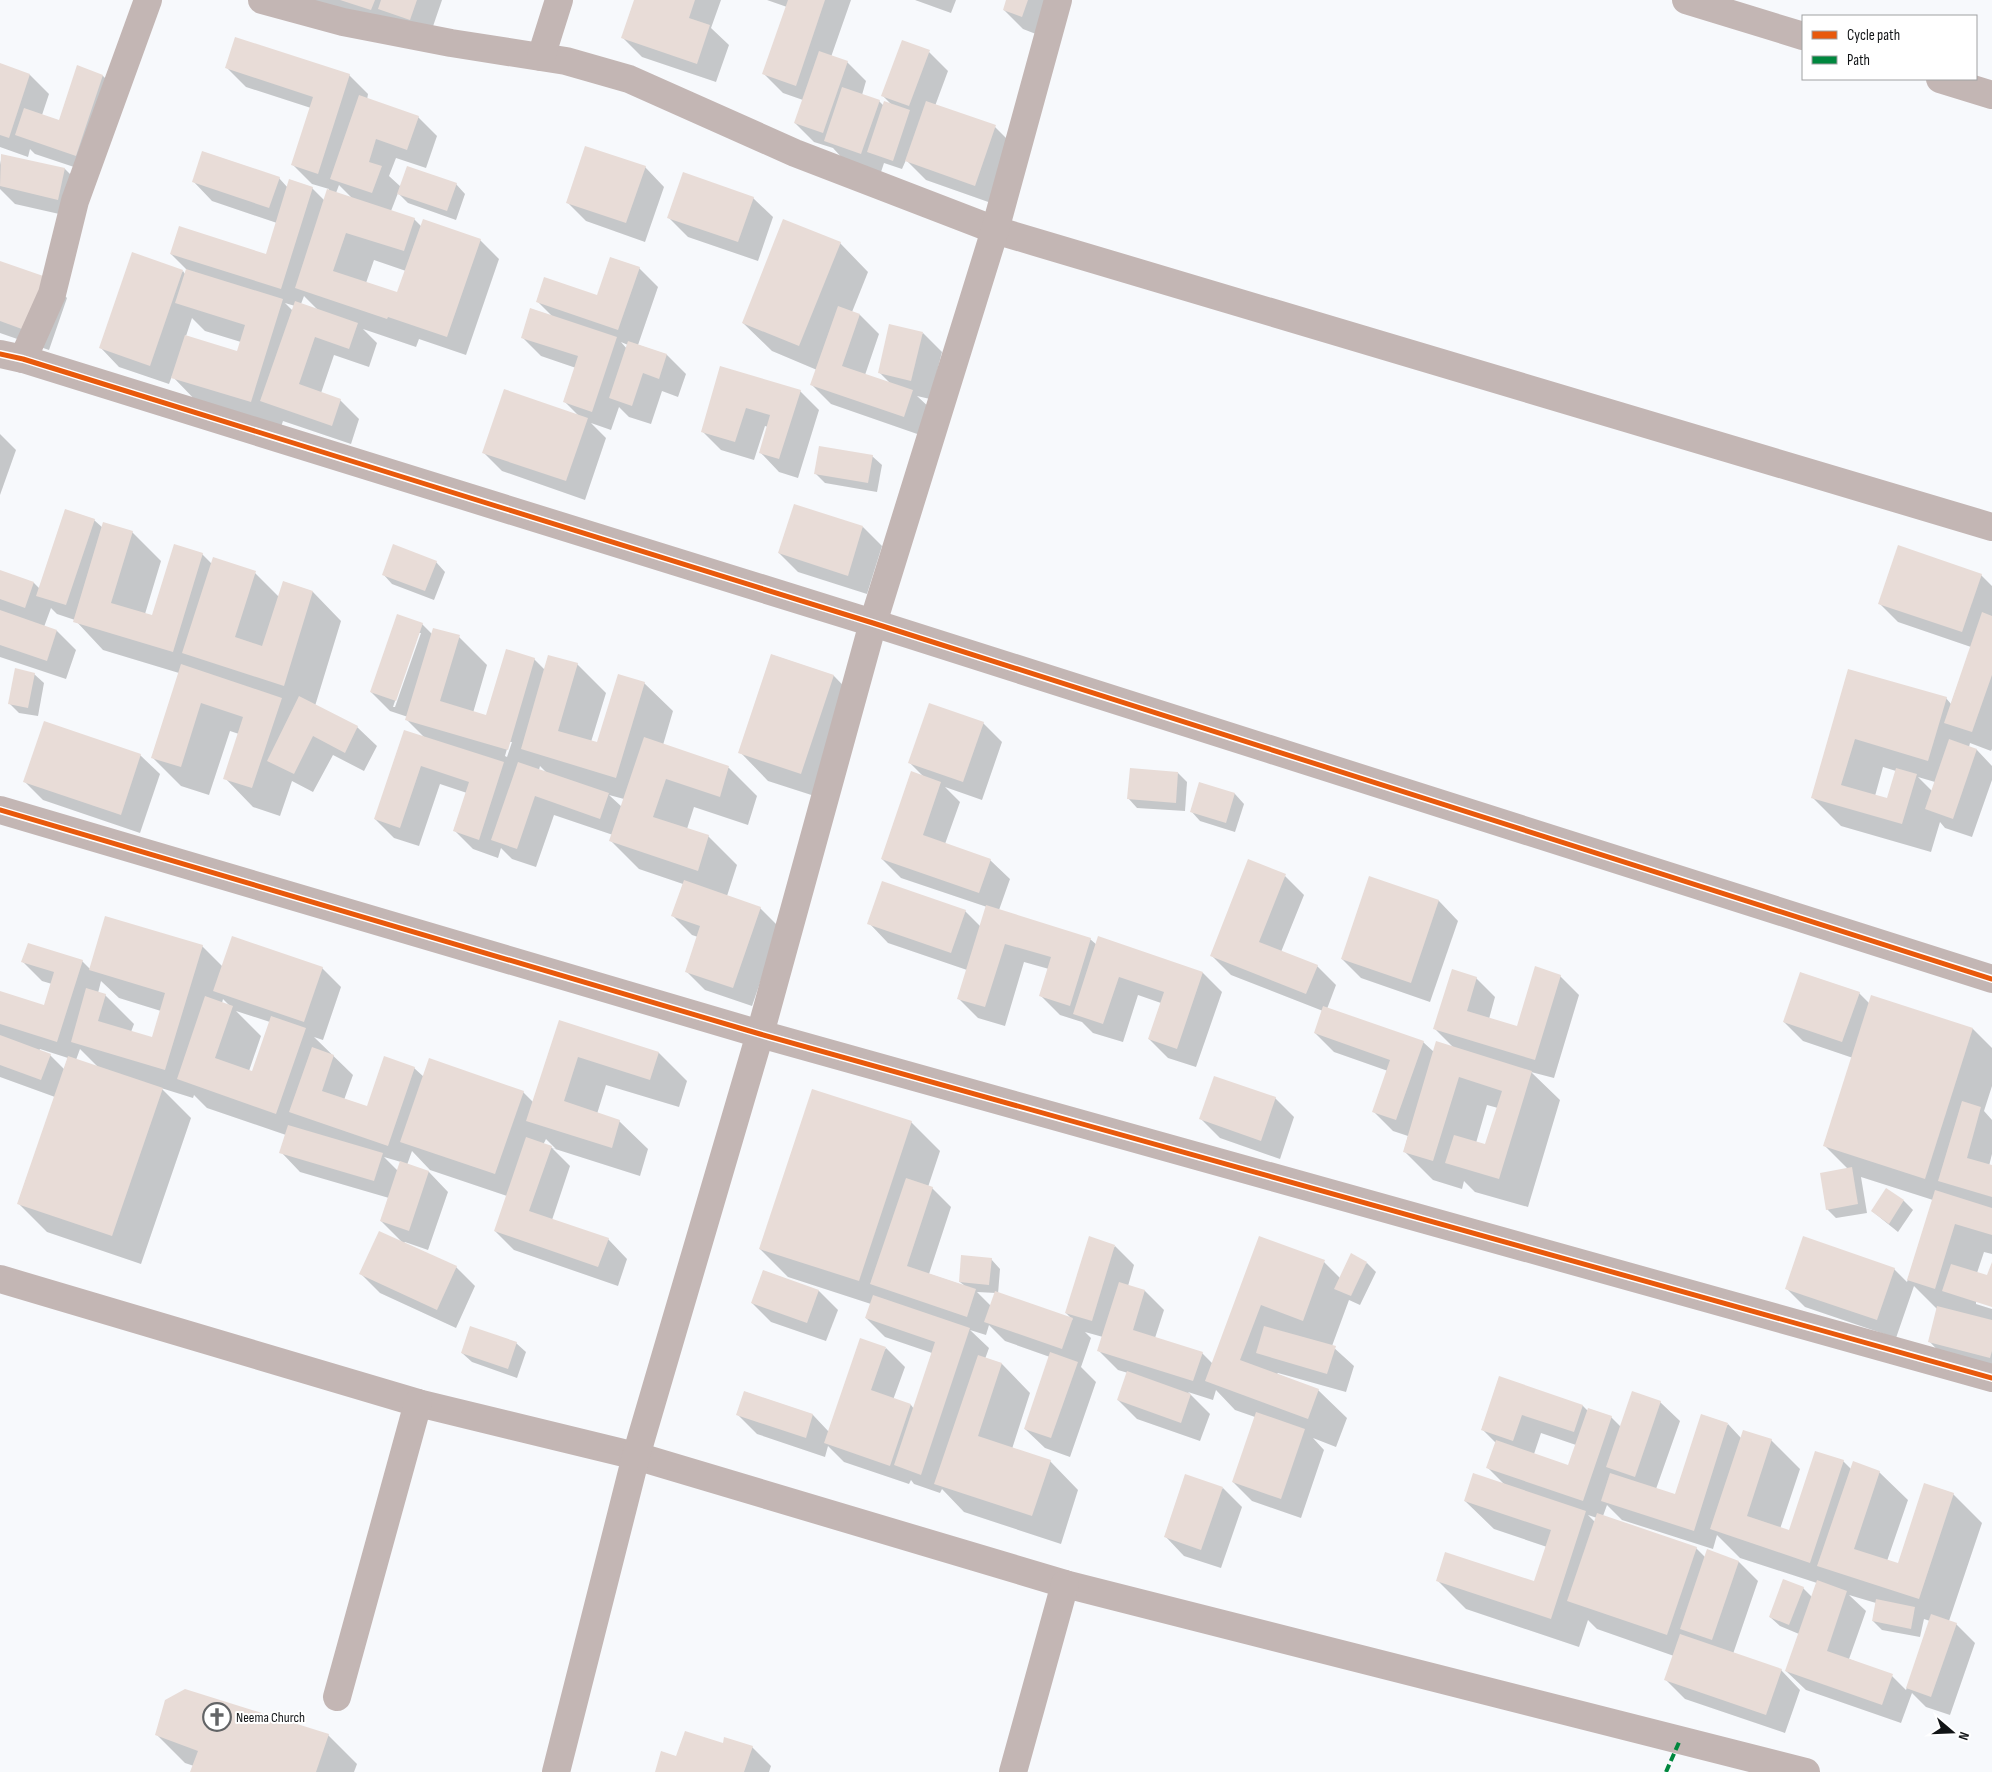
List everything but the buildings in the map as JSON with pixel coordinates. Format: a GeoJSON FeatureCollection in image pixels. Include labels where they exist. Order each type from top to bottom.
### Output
{"type":"FeatureCollection","features":[{"type":"Feature","properties":{"kind":"street"},"geometry":{"type":"LineString","coordinates":[[148,0],[75,201],[52,294],[11,356],[873,623],[1992,979]]}},
{"type":"Feature","properties":{"kind":"street"},"geometry":{"type":"LineString","coordinates":[[262,0],[343,22],[451,43],[566,61],[629,79],[795,152],[995,230],[1992,527]]}},
{"type":"Feature","properties":{"kind":"street"},"geometry":{"type":"LineString","coordinates":[[541,57],[560,0]]}},
{"type":"Feature","properties":{"kind":"street"},"geometry":{"type":"LineString","coordinates":[[556,1772],[636,1456],[760,1034],[873,623],[995,230],[1058,0]]}},
{"type":"Feature","properties":{"kind":"street"},"geometry":{"type":"LineString","coordinates":[[1686,0],[1802,36]]}},
{"type":"Feature","properties":{"kind":"street"},"geometry":{"type":"LineString","coordinates":[[1943,80],[1992,95]]}},
{"type":"Feature","properties":{"kind":"street"},"geometry":{"type":"LineString","coordinates":[[0,810],[760,1034],[1992,1378]]}},
{"type":"Feature","properties":{"kind":"street"},"geometry":{"type":"LineString","coordinates":[[0,1279],[418,1404],[636,1456],[1065,1584],[1806,1772]]}},
{"type":"Feature","properties":{"kind":"street"},"geometry":{"type":"LineString","coordinates":[[337,1697],[418,1404]]}},
{"type":"Feature","properties":{"kind":"street"},"geometry":{"type":"LineString","coordinates":[[1013,1772],[1065,1584]]}},
{"type":"Feature","properties":{"kind":"marked path"},"geometry":{"type":"LineString","coordinates":[[1666,1772],[1680,1740]]}},
{"type":"Feature","properties":{"kind":"cycle path"},"geometry":{"type":"LineString","coordinates":[[0,354],[23,359],[873,623],[1992,979]]}},
{"type":"Feature","properties":{"kind":"cycle path"},"geometry":{"type":"LineString","coordinates":[[0,810],[760,1034],[1992,1378]]}},
{"type":"Feature","properties":{"kind":"place","name":"Neema Church"},"geometry":{"type":"Point","coordinates":[217,1717]}}]}
